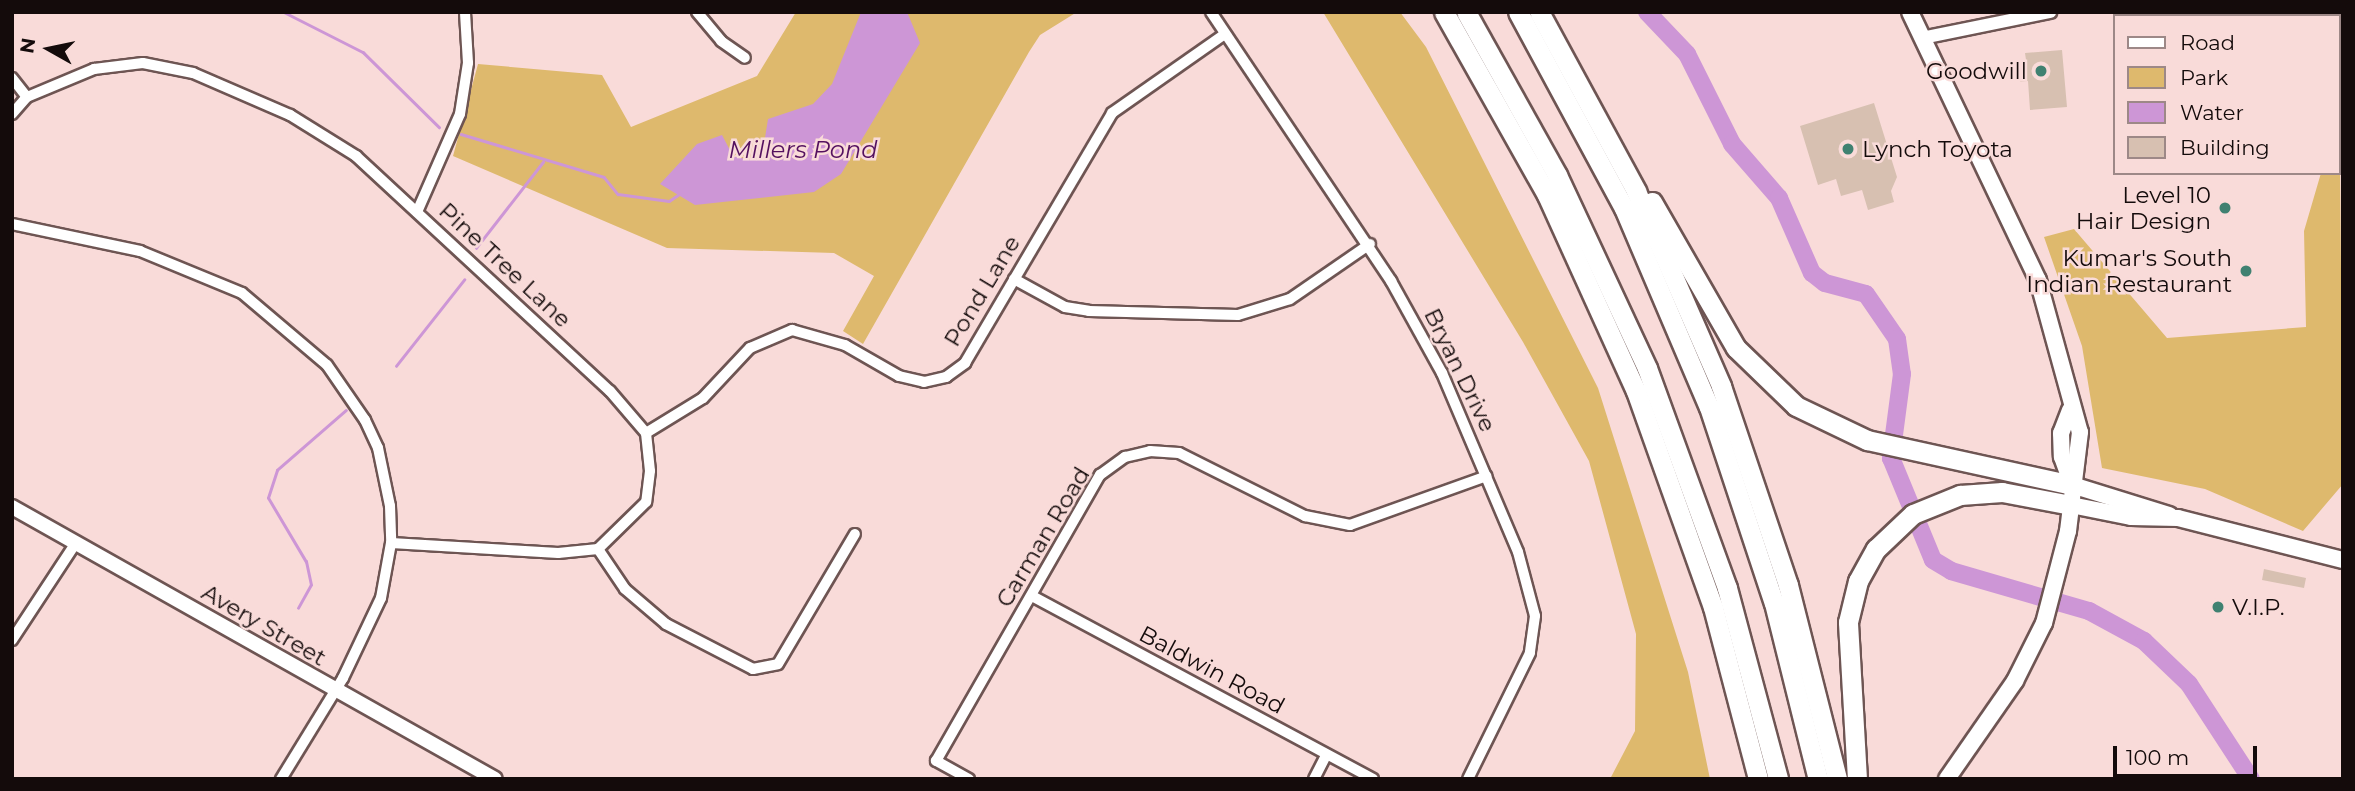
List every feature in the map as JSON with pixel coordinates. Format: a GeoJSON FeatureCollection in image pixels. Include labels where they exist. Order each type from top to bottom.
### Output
{"type":"FeatureCollection","features":[{"type":"Feature","properties":{"kind":"highway"},"geometry":{"type":"LineString","coordinates":[[1444,12],[1547,195],[1632,380],[1698,558],[1758,779]]}},
{"type":"Feature","properties":{"kind":"highway"},"geometry":{"type":"LineString","coordinates":[[1466,12],[1557,175],[1647,368],[1712,540],[1778,779]]}},
{"type":"Feature","properties":{"kind":"highway"},"geometry":{"type":"LineString","coordinates":[[1518,12],[1624,208],[1709,407],[1774,603],[1818,779]]}},
{"type":"Feature","properties":{"kind":"highway"},"geometry":{"type":"LineString","coordinates":[[1539,12],[1742,357],[1796,406],[1867,440],[2072,485]]}},
{"type":"Feature","properties":{"kind":"highway"},"geometry":{"type":"LineString","coordinates":[[1588,99],[1662,248],[1734,421],[1794,606],[1837,779]]}},
{"type":"Feature","properties":{"kind":"highway"},"geometry":{"type":"LineString","coordinates":[[1857,779],[1847,622],[1862,571],[1899,525],[1930,505],[1992,491],[2071,505]]}},
{"type":"Feature","properties":{"kind":"main road"},"geometry":{"type":"LineString","coordinates":[[1910,12],[2038,280],[2060,349],[2070,410],[2080,444],[2059,576],[2044,623],[2015,681],[1955,775]]}},
{"type":"Feature","properties":{"kind":"main road"},"geometry":{"type":"LineString","coordinates":[[2072,485],[2130,499],[2178,519],[2343,560]]}},
{"type":"Feature","properties":{"kind":"main road"},"geometry":{"type":"LineString","coordinates":[[2071,505],[2131,517],[2178,519]]}},
{"type":"Feature","properties":{"kind":"main road","name":"Avery Street"},"geometry":{"type":"LineString","coordinates":[[12,507],[331,690],[495,779]]}},
{"type":"Feature","properties":{"kind":"street"},"geometry":{"type":"LineString","coordinates":[[417,212],[460,114],[468,63],[465,12]]}},
{"type":"Feature","properties":{"kind":"street"},"geometry":{"type":"LineString","coordinates":[[697,12],[721,41],[745,58]]}},
{"type":"Feature","properties":{"kind":"street","name":"Bryan Drive"},"geometry":{"type":"LineString","coordinates":[[1211,12],[1370,244],[1442,373],[1518,552],[1535,616],[1521,678],[1468,779]]}},
{"type":"Feature","properties":{"kind":"street"},"geometry":{"type":"LineString","coordinates":[[1922,37],[2050,12]]}},
{"type":"Feature","properties":{"kind":"street","name":"Pond Lane"},"geometry":{"type":"LineString","coordinates":[[646,433],[703,398],[750,348],[792,330],[845,345],[899,376],[924,382],[946,377],[965,363],[1112,113],[1226,34]]}},
{"type":"Feature","properties":{"kind":"street","name":"Pine Tree Lane"},"geometry":{"type":"LineString","coordinates":[[12,114],[27,97],[94,69],[143,63],[193,74],[290,115],[356,156],[610,391],[646,433]]}},
{"type":"Feature","properties":{"kind":"street"},"geometry":{"type":"LineString","coordinates":[[12,78],[27,97]]}},
{"type":"Feature","properties":{"kind":"street"},"geometry":{"type":"LineString","coordinates":[[12,224],[96,240],[181,264],[242,293],[301,337],[349,395],[378,448],[391,543],[381,598],[367,634],[331,690],[281,779]]}},
{"type":"Feature","properties":{"kind":"street"},"geometry":{"type":"LineString","coordinates":[[1014,279],[1065,307],[1089,311],[1238,315],[1290,299],[1370,244]]}},
{"type":"Feature","properties":{"kind":"street"},"geometry":{"type":"LineString","coordinates":[[391,543],[558,554],[598,549],[625,528],[646,502],[650,471],[646,433]]}},
{"type":"Feature","properties":{"kind":"street","name":"Carman Road"},"geometry":{"type":"LineString","coordinates":[[969,779],[936,761],[1100,475],[1125,457],[1150,451],[1179,453],[1305,516],[1350,525],[1487,476]]}},
{"type":"Feature","properties":{"kind":"street"},"geometry":{"type":"LineString","coordinates":[[598,549],[625,589],[666,624],[753,669],[778,664],[855,534]]}},
{"type":"Feature","properties":{"kind":"street"},"geometry":{"type":"LineString","coordinates":[[12,640],[75,544]]}},
{"type":"Feature","properties":{"kind":"street","name":"Baldwin Road"},"geometry":{"type":"LineString","coordinates":[[1032,596],[1373,779]]}},
{"type":"Feature","properties":{"kind":"street"},"geometry":{"type":"LineString","coordinates":[[1314,779],[1326,755]]}},
{"type":"Feature","properties":{"kind":"green space"},"geometry":{"type":"Polygon","coordinates":[[[796,12],[1077,12],[1040,35],[1029,52],[863,344],[843,331],[874,276],[834,253],[667,248],[453,156],[478,64],[602,75],[631,127],[757,76],[796,12]]]}},
{"type":"Feature","properties":{"kind":"green space"},"geometry":{"type":"Polygon","coordinates":[[[1323,12],[1400,12],[1426,47],[1598,388],[1688,672],[1710,779],[1610,779],[1635,731],[1636,634],[1589,461],[1523,342],[1323,12]]]}},
{"type":"Feature","properties":{"kind":"green space"},"geometry":{"type":"Polygon","coordinates":[[[2320,175],[2340,175],[2343,484],[2303,531],[2205,489],[2102,468],[2082,346],[2044,237],[2074,229],[2167,338],[2306,327],[2304,231],[2320,175]]]}},
{"type":"Feature","properties":{"kind":"water","name":"Millers Pond"},"geometry":{"type":"Polygon","coordinates":[[[861,12],[907,12],[920,43],[841,174],[814,192],[695,205],[660,184],[697,144],[722,135],[733,156],[751,160],[764,144],[768,119],[813,104],[832,84],[861,12]]]}},
{"type":"Feature","properties":{"kind":"building","name":"Goodwill"},"geometry":{"type":"Polygon","coordinates":[[[2062,50],[2067,107],[2030,110],[2028,81],[2020,82],[2018,61],[2026,60],[2025,53],[2062,50]]]}},
{"type":"Feature","properties":{"kind":"building","name":"Lynch Toyota"},"geometry":{"type":"Polygon","coordinates":[[[1874,103],[1897,177],[1891,191],[1894,202],[1868,210],[1862,190],[1841,196],[1836,179],[1818,185],[1800,126],[1874,103]]]}},
{"type":"Feature","properties":{"kind":"building"},"geometry":{"type":"Polygon","coordinates":[[[2264,569],[2306,578],[2304,588],[2262,580],[2264,569]]]}},
{"type":"Feature","properties":{"kind":"waterway"},"geometry":{"type":"LineString","coordinates":[[284,12],[363,52],[439,127]]}},
{"type":"Feature","properties":{"kind":"waterway"},"geometry":{"type":"LineString","coordinates":[[1647,12],[1687,54],[1732,144],[1779,198],[1812,273],[1825,283],[1866,294],[1897,339],[1902,374],[1891,458],[1933,560],[1951,571],[2089,611],[2144,641],[2189,684],[2251,779]]}},
{"type":"Feature","properties":{"kind":"waterway"},"geometry":{"type":"LineString","coordinates":[[461,134],[604,177],[618,194],[669,201],[678,195]]}},
{"type":"Feature","properties":{"kind":"waterway"},"geometry":{"type":"LineString","coordinates":[[476,248],[543,162]]}},
{"type":"Feature","properties":{"kind":"waterway"},"geometry":{"type":"LineString","coordinates":[[396,366],[464,280]]}},
{"type":"Feature","properties":{"kind":"waterway"},"geometry":{"type":"LineString","coordinates":[[298,608],[311,585],[306,562],[268,498],[277,470],[346,410]]}},
{"type":"Feature","properties":{"kind":"place","name":"Goodwill"},"geometry":{"type":"Point","coordinates":[2041,71]}},
{"type":"Feature","properties":{"kind":"place","name":"Lynch Toyota"},"geometry":{"type":"Point","coordinates":[1848,149]}},
{"type":"Feature","properties":{"kind":"place","name":"Level 10 Hair Design"},"geometry":{"type":"Point","coordinates":[2225,208]}},
{"type":"Feature","properties":{"kind":"place","name":"Kumar's South Indian Restaurant"},"geometry":{"type":"Point","coordinates":[2246,271]}},
{"type":"Feature","properties":{"kind":"place","name":"V.I.P."},"geometry":{"type":"Point","coordinates":[2218,607]}}]}
